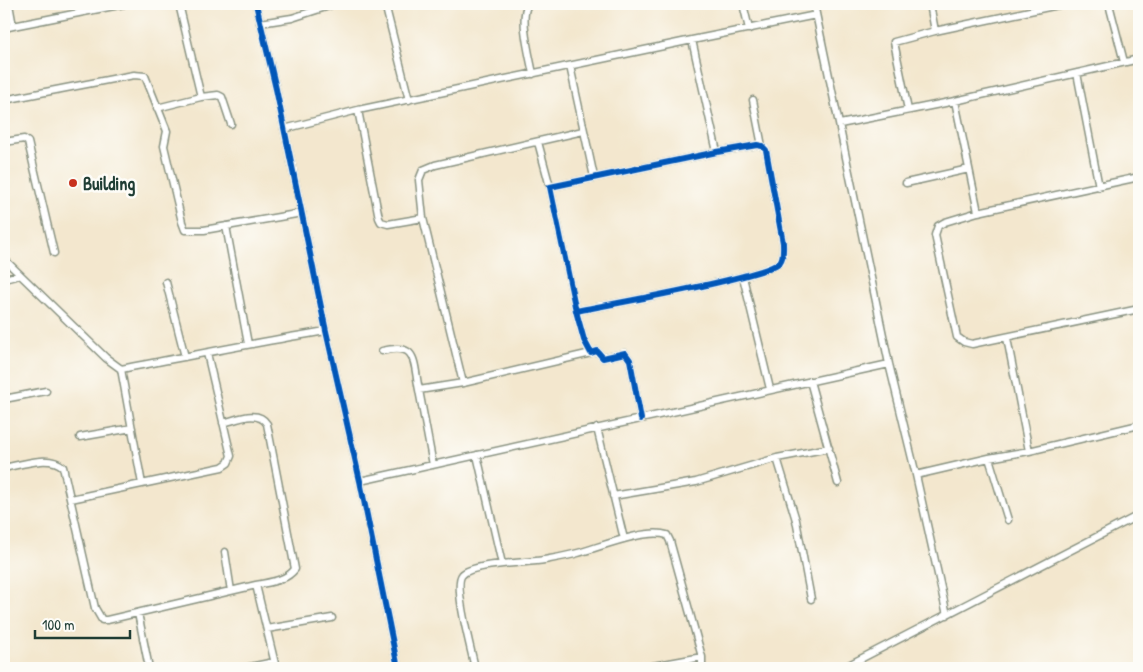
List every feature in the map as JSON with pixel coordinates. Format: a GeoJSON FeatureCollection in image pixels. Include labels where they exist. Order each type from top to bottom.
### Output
{"type":"FeatureCollection","features":[{"type":"Feature","properties":{"kind":"street"},"geometry":{"type":"LineString","coordinates":[[9,4],[13,26]]}},
{"type":"Feature","properties":{"kind":"street"},"geometry":{"type":"LineString","coordinates":[[4,28],[124,4]]}},
{"type":"Feature","properties":{"kind":"street"},"geometry":{"type":"LineString","coordinates":[[179,4],[201,97]]}},
{"type":"Feature","properties":{"kind":"street"},"geometry":{"type":"LineString","coordinates":[[256,4],[360,481],[398,668]]}},
{"type":"Feature","properties":{"kind":"street"},"geometry":{"type":"LineString","coordinates":[[385,4],[409,100]]}},
{"type":"Feature","properties":{"kind":"street"},"geometry":{"type":"LineString","coordinates":[[743,4],[749,29]]}},
{"type":"Feature","properties":{"kind":"street"},"geometry":{"type":"LineString","coordinates":[[814,4],[889,364],[947,615]]}},
{"type":"Feature","properties":{"kind":"street"},"geometry":{"type":"LineString","coordinates":[[930,4],[935,31]]}},
{"type":"Feature","properties":{"kind":"street"},"geometry":{"type":"LineString","coordinates":[[908,110],[894,42],[935,31],[1063,4]]}},
{"type":"Feature","properties":{"kind":"street"},"geometry":{"type":"LineString","coordinates":[[1109,4],[1124,62]]}},
{"type":"Feature","properties":{"kind":"street"},"geometry":{"type":"LineString","coordinates":[[260,22],[292,18],[329,6]]}},
{"type":"Feature","properties":{"kind":"street"},"geometry":{"type":"LineString","coordinates":[[525,6],[527,38],[533,74]]}},
{"type":"Feature","properties":{"kind":"street"},"geometry":{"type":"LineString","coordinates":[[284,129],[358,110],[816,16]]}},
{"type":"Feature","properties":{"kind":"street"},"geometry":{"type":"LineString","coordinates":[[692,40],[717,152]]}},
{"type":"Feature","properties":{"kind":"street"},"geometry":{"type":"LineString","coordinates":[[840,124],[955,101],[1139,59]]}},
{"type":"Feature","properties":{"kind":"street"},"geometry":{"type":"LineString","coordinates":[[570,66],[594,177]]}},
{"type":"Feature","properties":{"kind":"street"},"geometry":{"type":"LineString","coordinates":[[1077,73],[1099,187]]}},
{"type":"Feature","properties":{"kind":"street"},"geometry":{"type":"LineString","coordinates":[[4,100],[134,75],[145,76],[168,131],[164,146],[182,222],[186,230],[204,230],[302,213]]}},
{"type":"Feature","properties":{"kind":"street"},"geometry":{"type":"LineString","coordinates":[[157,108],[201,97],[218,95],[222,97],[231,124]]}},
{"type":"Feature","properties":{"kind":"street"},"geometry":{"type":"LineString","coordinates":[[576,312],[743,277],[772,268],[780,262],[783,253],[783,243],[766,150],[762,146],[753,100]]}},
{"type":"Feature","properties":{"kind":"street"},"geometry":{"type":"LineString","coordinates":[[955,101],[978,212]]}},
{"type":"Feature","properties":{"kind":"street"},"geometry":{"type":"LineString","coordinates":[[358,110],[381,222],[388,224],[423,218]]}},
{"type":"Feature","properties":{"kind":"street"},"geometry":{"type":"LineString","coordinates":[[463,383],[423,218],[418,180],[422,170],[435,164],[583,132]]}},
{"type":"Feature","properties":{"kind":"street"},"geometry":{"type":"LineString","coordinates":[[1139,134],[1139,146]]}},
{"type":"Feature","properties":{"kind":"street"},"geometry":{"type":"LineString","coordinates":[[4,142],[24,139],[28,142],[54,253]]}},
{"type":"Feature","properties":{"kind":"street"},"geometry":{"type":"LineString","coordinates":[[538,142],[550,187],[576,312],[584,340],[591,353]]}},
{"type":"Feature","properties":{"kind":"street"},"geometry":{"type":"LineString","coordinates":[[550,187],[717,152],[756,145],[762,146]]}},
{"type":"Feature","properties":{"kind":"street"},"geometry":{"type":"LineString","coordinates":[[906,183],[969,169]]}},
{"type":"Feature","properties":{"kind":"street"},"geometry":{"type":"LineString","coordinates":[[1139,178],[978,212],[945,222],[938,226],[935,235],[957,337],[964,342],[972,344],[1008,338],[1139,309]]}},
{"type":"Feature","properties":{"kind":"street"},"geometry":{"type":"LineString","coordinates":[[226,226],[248,344]]}},
{"type":"Feature","properties":{"kind":"street"},"geometry":{"type":"LineString","coordinates":[[4,259],[106,358],[122,369],[248,344],[326,331]]}},
{"type":"Feature","properties":{"kind":"street"},"geometry":{"type":"LineString","coordinates":[[4,279],[20,275]]}},
{"type":"Feature","properties":{"kind":"street"},"geometry":{"type":"LineString","coordinates":[[743,277],[770,389]]}},
{"type":"Feature","properties":{"kind":"street"},"geometry":{"type":"LineString","coordinates":[[166,282],[185,357]]}},
{"type":"Feature","properties":{"kind":"street"},"geometry":{"type":"LineString","coordinates":[[1008,338],[1029,451]]}},
{"type":"Feature","properties":{"kind":"street"},"geometry":{"type":"LineString","coordinates":[[382,351],[396,348],[407,350],[412,356],[433,465]]}},
{"type":"Feature","properties":{"kind":"street"},"geometry":{"type":"LineString","coordinates":[[419,390],[463,383],[597,351],[603,358],[624,353],[630,360],[641,418]]}},
{"type":"Feature","properties":{"kind":"street"},"geometry":{"type":"LineString","coordinates":[[71,499],[226,466],[231,456],[207,353]]}},
{"type":"Feature","properties":{"kind":"street"},"geometry":{"type":"LineString","coordinates":[[1139,361],[1139,374]]}},
{"type":"Feature","properties":{"kind":"street"},"geometry":{"type":"LineString","coordinates":[[360,481],[889,364]]}},
{"type":"Feature","properties":{"kind":"street"},"geometry":{"type":"LineString","coordinates":[[122,369],[142,484]]}},
{"type":"Feature","properties":{"kind":"street"},"geometry":{"type":"LineString","coordinates":[[810,381],[838,483]]}},
{"type":"Feature","properties":{"kind":"street"},"geometry":{"type":"LineString","coordinates":[[4,400],[46,391]]}},
{"type":"Feature","properties":{"kind":"street"},"geometry":{"type":"LineString","coordinates":[[4,468],[41,462],[53,461],[60,463],[66,472],[95,608],[102,620],[107,620],[284,578],[291,575],[295,569],[267,424],[264,419],[258,416],[223,423]]}},
{"type":"Feature","properties":{"kind":"street"},"geometry":{"type":"LineString","coordinates":[[916,475],[1139,425]]}},
{"type":"Feature","properties":{"kind":"street"},"geometry":{"type":"LineString","coordinates":[[80,437],[132,428]]}},
{"type":"Feature","properties":{"kind":"street"},"geometry":{"type":"LineString","coordinates":[[597,428],[624,539]]}},
{"type":"Feature","properties":{"kind":"street"},"geometry":{"type":"LineString","coordinates":[[613,496],[696,482],[778,458],[829,448]]}},
{"type":"Feature","properties":{"kind":"street"},"geometry":{"type":"LineString","coordinates":[[477,455],[502,564]]}},
{"type":"Feature","properties":{"kind":"street"},"geometry":{"type":"LineString","coordinates":[[778,458],[796,520],[811,599]]}},
{"type":"Feature","properties":{"kind":"street"},"geometry":{"type":"LineString","coordinates":[[989,458],[1008,520]]}},
{"type":"Feature","properties":{"kind":"street"},"geometry":{"type":"LineString","coordinates":[[843,668],[1139,515]]}},
{"type":"Feature","properties":{"kind":"street"},"geometry":{"type":"LineString","coordinates":[[475,668],[462,607],[460,582],[462,575],[469,571],[502,564],[532,562],[576,554],[624,539],[660,533],[666,535],[670,541],[702,657],[702,668]]}},
{"type":"Feature","properties":{"kind":"street"},"geometry":{"type":"LineString","coordinates":[[225,552],[231,591]]}},
{"type":"Feature","properties":{"kind":"street"},"geometry":{"type":"LineString","coordinates":[[244,668],[275,665],[256,585]]}},
{"type":"Feature","properties":{"kind":"street"},"geometry":{"type":"LineString","coordinates":[[138,612],[149,668]]}},
{"type":"Feature","properties":{"kind":"street"},"geometry":{"type":"LineString","coordinates":[[267,630],[332,618]]}},
{"type":"Feature","properties":{"kind":"street"},"geometry":{"type":"LineString","coordinates":[[642,668],[702,657]]}},
{"type":"Feature","properties":{"kind":"cycle path"},"geometry":{"type":"LineString","coordinates":[[256,4],[360,481],[398,668]]}},
{"type":"Feature","properties":{"kind":"cycle path"},"geometry":{"type":"LineString","coordinates":[[576,311],[718,283],[769,268],[780,262],[783,255],[783,243],[766,150],[762,146],[757,145],[550,187],[576,311],[584,340],[591,353],[597,351],[603,358],[625,353],[630,360],[641,419]]}},
{"type":"Feature","properties":{"kind":"place","name":"Building"},"geometry":{"type":"Point","coordinates":[73,183]}}]}
